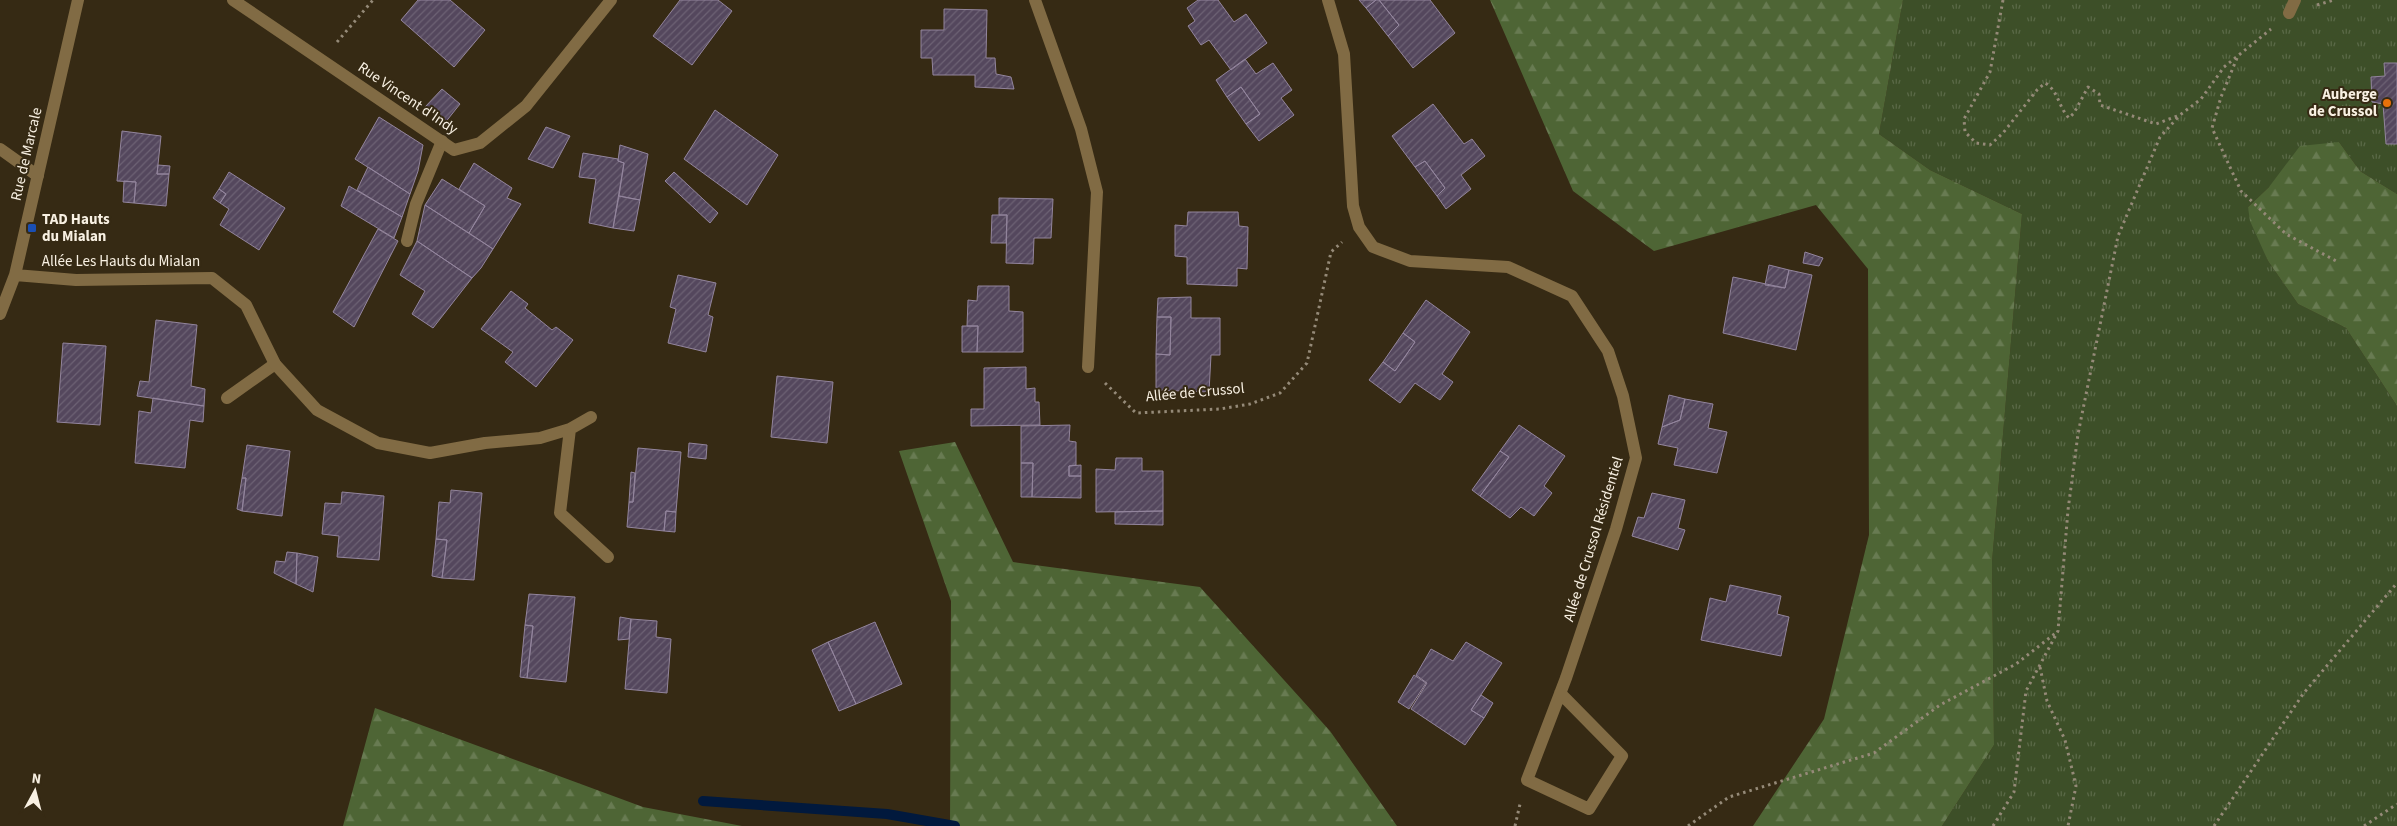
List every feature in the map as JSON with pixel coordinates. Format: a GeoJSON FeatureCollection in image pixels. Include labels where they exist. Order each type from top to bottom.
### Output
{"type":"FeatureCollection","features":[{"type":"Feature","properties":{"kind":"street","name":"Rue de Marcale"},"geometry":{"type":"LineString","coordinates":[[0,314],[15,275],[78,0]]}},
{"type":"Feature","properties":{"kind":"street","name":"Rue Vincent d'Indy"},"geometry":{"type":"LineString","coordinates":[[234,0],[454,150],[480,143],[526,106],[611,0]]}},
{"type":"Feature","properties":{"kind":"street"},"geometry":{"type":"LineString","coordinates":[[1035,0],[1081,129],[1097,192],[1088,367]]}},
{"type":"Feature","properties":{"kind":"street","name":"Allée de Crussol Résidentiel"},"geometry":{"type":"LineString","coordinates":[[1328,0],[1344,54],[1353,206],[1359,227],[1373,248],[1410,261],[1508,268],[1572,296],[1608,351],[1623,396],[1636,458],[1616,529],[1560,693],[1527,780],[1589,809],[1622,756],[1560,693]]}},
{"type":"Feature","properties":{"kind":"street"},"geometry":{"type":"LineString","coordinates":[[2290,13],[2295,0]]}},
{"type":"Feature","properties":{"kind":"street"},"geometry":{"type":"LineString","coordinates":[[407,241],[416,204],[442,141]]}},
{"type":"Feature","properties":{"kind":"street"},"geometry":{"type":"LineString","coordinates":[[0,149],[38,176]]}},
{"type":"Feature","properties":{"kind":"street","name":"Allée Les Hauts du Mialan"},"geometry":{"type":"LineString","coordinates":[[15,275],[76,280],[212,278],[246,305],[275,364],[317,410],[378,443],[430,453],[485,443],[540,438],[570,429],[591,417]]}},
{"type":"Feature","properties":{"kind":"street"},"geometry":{"type":"LineString","coordinates":[[227,398],[275,364]]}},
{"type":"Feature","properties":{"kind":"street"},"geometry":{"type":"LineString","coordinates":[[570,429],[560,513],[608,557]]}},
{"type":"Feature","properties":{"kind":"path"},"geometry":{"type":"LineString","coordinates":[[322,60],[373,0]]}},
{"type":"Feature","properties":{"kind":"path"},"geometry":{"type":"LineString","coordinates":[[2003,0],[1990,72],[1964,119],[1965,132],[1976,143],[1990,145],[2020,114],[2037,90],[2046,83],[2052,87],[2063,112],[2069,118],[2074,113],[2088,87],[2099,94],[2100,105],[2156,124],[2180,115]]}},
{"type":"Feature","properties":{"kind":"path"},"geometry":{"type":"LineString","coordinates":[[1993,826],[2014,792],[2022,741],[2026,691],[2058,631],[2068,510],[2078,434],[2118,236],[2160,137],[2180,115],[2201,100],[2224,67],[2290,13]]}},
{"type":"Feature","properties":{"kind":"path"},"geometry":{"type":"LineString","coordinates":[[2237,57],[2221,97],[2212,128],[2241,191],[2286,234],[2338,262]]}},
{"type":"Feature","properties":{"kind":"path","name":"Allée de Crussol"},"geometry":{"type":"LineString","coordinates":[[1088,367],[1136,413],[1220,409],[1250,404],[1280,393],[1307,363],[1331,252],[1359,227]]}},
{"type":"Feature","properties":{"kind":"path"},"geometry":{"type":"LineString","coordinates":[[2214,826],[2303,694],[2397,582]]}},
{"type":"Feature","properties":{"kind":"path"},"geometry":{"type":"LineString","coordinates":[[1688,826],[1730,797],[1874,753],[1940,705],[2016,664],[2058,631]]}},
{"type":"Feature","properties":{"kind":"path"},"geometry":{"type":"LineString","coordinates":[[2040,666],[2047,701],[2065,740],[2076,786],[2068,826]]}},
{"type":"Feature","properties":{"kind":"path"},"geometry":{"type":"LineString","coordinates":[[2364,826],[2397,804]]}},
{"type":"Feature","properties":{"kind":"green space"},"geometry":{"type":"Polygon","coordinates":[[[1490,0],[1903,0],[1879,134],[1930,170],[2022,214],[1992,562],[1994,745],[1942,826],[1753,826],[1824,719],[1869,535],[1868,269],[1816,205],[1654,251],[1573,191],[1490,0]]]}},
{"type":"Feature","properties":{"kind":"green space"},"geometry":{"type":"Polygon","coordinates":[[[1903,0],[2397,0],[2397,194],[2360,171],[2339,142],[2269,187],[2248,207],[2268,261],[2298,304],[2346,328],[2397,406],[2397,826],[1942,826],[1994,745],[1992,562],[2022,214],[1930,170],[1879,134],[1903,0]]]}},
{"type":"Feature","properties":{"kind":"green space"},"geometry":{"type":"Polygon","coordinates":[[[2339,142],[2360,171],[2397,194],[2397,406],[2346,328],[2298,304],[2268,261],[2250,221],[2248,207],[2269,187],[2300,146],[2339,142]]]}},
{"type":"Feature","properties":{"kind":"green space"},"geometry":{"type":"Polygon","coordinates":[[[955,442],[1013,562],[1200,587],[1330,731],[1397,826],[950,826],[951,601],[899,451],[955,442]]]}},
{"type":"Feature","properties":{"kind":"green space"},"geometry":{"type":"Polygon","coordinates":[[[375,708],[643,807],[742,826],[343,826],[375,708]]]}},
{"type":"Feature","properties":{"kind":"building"},"geometry":{"type":"Polygon","coordinates":[[[418,0],[450,0],[485,30],[454,67],[401,20],[418,0]]]}},
{"type":"Feature","properties":{"kind":"building"},"geometry":{"type":"Polygon","coordinates":[[[680,0],[718,0],[732,11],[692,65],[653,36],[680,0]]]}},
{"type":"Feature","properties":{"kind":"building"},"geometry":{"type":"Polygon","coordinates":[[[1198,0],[1218,0],[1234,22],[1246,14],[1267,43],[1231,70],[1209,40],[1201,45],[1188,26],[1195,21],[1187,8],[1198,0]]]}},
{"type":"Feature","properties":{"kind":"building"},"geometry":{"type":"Polygon","coordinates":[[[1359,0],[1376,0],[1366,8],[1359,0]]]}},
{"type":"Feature","properties":{"kind":"building"},"geometry":{"type":"Polygon","coordinates":[[[1376,0],[1379,0],[1399,25],[1388,36],[1366,8],[1376,0]]]}},
{"type":"Feature","properties":{"kind":"building"},"geometry":{"type":"Polygon","coordinates":[[[1379,0],[1430,0],[1455,33],[1413,68],[1388,36],[1399,25],[1379,0]]]}},
{"type":"Feature","properties":{"kind":"building"},"geometry":{"type":"Polygon","coordinates":[[[944,9],[987,10],[986,58],[995,58],[996,74],[1011,77],[1014,89],[975,87],[975,75],[933,75],[932,58],[921,58],[921,30],[944,30],[944,9]]]}},
{"type":"Feature","properties":{"kind":"building"},"geometry":{"type":"Polygon","coordinates":[[[1245,59],[1256,74],[1273,63],[1292,90],[1281,98],[1294,115],[1259,141],[1246,124],[1260,114],[1241,87],[1227,97],[1216,80],[1245,59]]]}},
{"type":"Feature","properties":{"kind":"building","name":"Auberge de Crussol"},"geometry":{"type":"Polygon","coordinates":[[[2384,63],[2397,63],[2397,144],[2386,144],[2383,104],[2372,102],[2371,77],[2385,76],[2384,63]]]}},
{"type":"Feature","properties":{"kind":"building"},"geometry":{"type":"Polygon","coordinates":[[[1241,87],[1260,114],[1246,124],[1227,97],[1241,87]]]}},
{"type":"Feature","properties":{"kind":"building"},"geometry":{"type":"Polygon","coordinates":[[[442,89],[460,104],[444,124],[425,107],[442,89]]]}},
{"type":"Feature","properties":{"kind":"building"},"geometry":{"type":"Polygon","coordinates":[[[1433,104],[1464,144],[1472,139],[1485,156],[1461,175],[1471,189],[1446,209],[1437,196],[1445,188],[1425,161],[1415,167],[1392,136],[1433,104]]]}},
{"type":"Feature","properties":{"kind":"building"},"geometry":{"type":"Polygon","coordinates":[[[715,110],[778,155],[747,205],[684,159],[715,110]]]}},
{"type":"Feature","properties":{"kind":"building"},"geometry":{"type":"Polygon","coordinates":[[[379,117],[423,145],[418,171],[410,194],[355,159],[379,117]]]}},
{"type":"Feature","properties":{"kind":"building"},"geometry":{"type":"Polygon","coordinates":[[[546,127],[570,136],[553,168],[528,159],[546,127]]]}},
{"type":"Feature","properties":{"kind":"building"},"geometry":{"type":"Polygon","coordinates":[[[122,131],[161,136],[157,174],[169,174],[166,206],[134,203],[136,182],[117,181],[122,131]]]}},
{"type":"Feature","properties":{"kind":"building"},"geometry":{"type":"Polygon","coordinates":[[[620,145],[648,154],[640,200],[619,196],[624,163],[618,161],[620,145]]]}},
{"type":"Feature","properties":{"kind":"building"},"geometry":{"type":"Polygon","coordinates":[[[583,153],[618,159],[618,161],[624,163],[613,228],[589,223],[596,179],[579,177],[583,153]]]}},
{"type":"Feature","properties":{"kind":"building"},"geometry":{"type":"Polygon","coordinates":[[[1425,161],[1445,188],[1437,196],[1415,167],[1425,161]]]}},
{"type":"Feature","properties":{"kind":"building"},"geometry":{"type":"Polygon","coordinates":[[[474,163],[512,188],[507,198],[521,204],[493,249],[469,233],[485,206],[459,189],[474,163]]]}},
{"type":"Feature","properties":{"kind":"building"},"geometry":{"type":"Polygon","coordinates":[[[158,165],[170,166],[169,174],[157,174],[158,165]]]}},
{"type":"Feature","properties":{"kind":"building"},"geometry":{"type":"Polygon","coordinates":[[[368,167],[410,194],[402,217],[357,190],[368,167]]]}},
{"type":"Feature","properties":{"kind":"building"},"geometry":{"type":"Polygon","coordinates":[[[229,172],[285,208],[259,250],[220,225],[229,209],[220,203],[226,194],[219,189],[229,172]]]}},
{"type":"Feature","properties":{"kind":"building"},"geometry":{"type":"Polygon","coordinates":[[[674,172],[718,213],[710,223],[665,181],[674,172]]]}},
{"type":"Feature","properties":{"kind":"building"},"geometry":{"type":"Polygon","coordinates":[[[442,179],[485,206],[469,233],[425,205],[442,179]]]}},
{"type":"Feature","properties":{"kind":"building"},"geometry":{"type":"Polygon","coordinates":[[[124,181],[136,182],[134,203],[123,202],[124,181]]]}},
{"type":"Feature","properties":{"kind":"building"},"geometry":{"type":"Polygon","coordinates":[[[349,186],[402,217],[394,238],[341,206],[349,186]]]}},
{"type":"Feature","properties":{"kind":"building"},"geometry":{"type":"Polygon","coordinates":[[[219,189],[226,194],[220,203],[213,198],[219,189]]]}},
{"type":"Feature","properties":{"kind":"building"},"geometry":{"type":"Polygon","coordinates":[[[619,196],[640,200],[634,231],[613,228],[619,196]]]}},
{"type":"Feature","properties":{"kind":"building"},"geometry":{"type":"Polygon","coordinates":[[[999,198],[1053,199],[1051,238],[1034,238],[1033,264],[1006,263],[1007,215],[999,215],[999,198]]]}},
{"type":"Feature","properties":{"kind":"building"},"geometry":{"type":"Polygon","coordinates":[[[425,205],[493,249],[472,278],[417,241],[425,205]]]}},
{"type":"Feature","properties":{"kind":"building"},"geometry":{"type":"Polygon","coordinates":[[[1188,212],[1238,212],[1239,226],[1248,227],[1247,269],[1237,268],[1237,286],[1187,284],[1187,257],[1175,256],[1175,225],[1187,226],[1188,212]]]}},
{"type":"Feature","properties":{"kind":"building"},"geometry":{"type":"Polygon","coordinates":[[[992,215],[1007,215],[1006,243],[991,243],[992,215]]]}},
{"type":"Feature","properties":{"kind":"building"},"geometry":{"type":"Polygon","coordinates":[[[378,229],[398,241],[354,327],[333,312],[378,229]]]}},
{"type":"Feature","properties":{"kind":"building"},"geometry":{"type":"Polygon","coordinates":[[[417,241],[472,278],[433,328],[412,314],[425,291],[400,275],[417,241]]]}},
{"type":"Feature","properties":{"kind":"building"},"geometry":{"type":"Polygon","coordinates":[[[1805,252],[1823,258],[1819,266],[1803,263],[1805,252]]]}},
{"type":"Feature","properties":{"kind":"building"},"geometry":{"type":"Polygon","coordinates":[[[1769,265],[1789,270],[1785,288],[1765,285],[1769,265]]]}},
{"type":"Feature","properties":{"kind":"building"},"geometry":{"type":"Polygon","coordinates":[[[1789,270],[1812,275],[1796,350],[1723,333],[1733,277],[1785,288],[1789,270]]]}},
{"type":"Feature","properties":{"kind":"building"},"geometry":{"type":"Polygon","coordinates":[[[678,275],[716,283],[708,315],[713,317],[706,352],[668,343],[676,309],[670,307],[678,275]]]}},
{"type":"Feature","properties":{"kind":"building"},"geometry":{"type":"Polygon","coordinates":[[[978,286],[1009,286],[1009,311],[1023,312],[1023,352],[977,352],[978,326],[967,326],[968,300],[977,301],[978,286]]]}},
{"type":"Feature","properties":{"kind":"building"},"geometry":{"type":"Polygon","coordinates":[[[511,291],[528,304],[525,308],[552,330],[556,327],[573,340],[536,387],[505,362],[513,352],[481,329],[511,291]]]}},
{"type":"Feature","properties":{"kind":"building"},"geometry":{"type":"Polygon","coordinates":[[[1191,297],[1191,318],[1220,318],[1220,355],[1211,355],[1209,392],[1156,390],[1156,354],[1170,355],[1171,317],[1157,317],[1158,298],[1191,297]]]}},
{"type":"Feature","properties":{"kind":"building"},"geometry":{"type":"Polygon","coordinates":[[[1426,300],[1470,332],[1442,374],[1453,382],[1440,400],[1415,383],[1400,403],[1369,380],[1383,362],[1395,371],[1415,342],[1403,333],[1426,300]]]}},
{"type":"Feature","properties":{"kind":"building"},"geometry":{"type":"Polygon","coordinates":[[[1157,317],[1171,317],[1170,355],[1156,354],[1157,317]]]}},
{"type":"Feature","properties":{"kind":"building"},"geometry":{"type":"Polygon","coordinates":[[[156,320],[197,325],[191,386],[205,389],[204,406],[137,396],[140,381],[149,382],[156,320]]]}},
{"type":"Feature","properties":{"kind":"building"},"geometry":{"type":"Polygon","coordinates":[[[962,326],[978,326],[977,352],[962,352],[962,326]]]}},
{"type":"Feature","properties":{"kind":"building"},"geometry":{"type":"Polygon","coordinates":[[[1403,333],[1415,342],[1395,371],[1383,362],[1403,333]]]}},
{"type":"Feature","properties":{"kind":"building"},"geometry":{"type":"Polygon","coordinates":[[[63,343],[106,346],[100,425],[57,422],[63,343]]]}},
{"type":"Feature","properties":{"kind":"building"},"geometry":{"type":"Polygon","coordinates":[[[1026,367],[1026,389],[1035,388],[1035,402],[1039,402],[1040,425],[971,426],[971,409],[984,409],[984,368],[1026,367]]]}},
{"type":"Feature","properties":{"kind":"building"},"geometry":{"type":"Polygon","coordinates":[[[777,376],[833,382],[827,443],[771,437],[777,376]]]}},
{"type":"Feature","properties":{"kind":"building"},"geometry":{"type":"Polygon","coordinates":[[[1669,395],[1685,399],[1680,420],[1662,427],[1669,395]]]}},
{"type":"Feature","properties":{"kind":"building"},"geometry":{"type":"Polygon","coordinates":[[[153,398],[204,406],[203,422],[190,420],[185,468],[135,463],[139,411],[151,413],[153,398]]]}},
{"type":"Feature","properties":{"kind":"building"},"geometry":{"type":"Polygon","coordinates":[[[1685,399],[1713,404],[1708,428],[1727,432],[1717,473],[1674,465],[1678,448],[1658,444],[1662,427],[1680,420],[1685,399]]]}},
{"type":"Feature","properties":{"kind":"building"},"geometry":{"type":"Polygon","coordinates":[[[1070,425],[1069,441],[1076,442],[1076,465],[1069,466],[1069,476],[1081,476],[1081,498],[1032,497],[1033,463],[1021,463],[1021,426],[1070,425]]]}},
{"type":"Feature","properties":{"kind":"building"},"geometry":{"type":"Polygon","coordinates":[[[1519,425],[1565,456],[1544,486],[1552,493],[1534,516],[1521,507],[1510,518],[1480,496],[1509,457],[1500,451],[1519,425]]]}},
{"type":"Feature","properties":{"kind":"building"},"geometry":{"type":"Polygon","coordinates":[[[689,443],[707,445],[706,459],[688,457],[689,443]]]}},
{"type":"Feature","properties":{"kind":"building"},"geometry":{"type":"Polygon","coordinates":[[[247,445],[290,451],[282,516],[242,511],[246,478],[242,478],[247,445]]]}},
{"type":"Feature","properties":{"kind":"building"},"geometry":{"type":"Polygon","coordinates":[[[638,448],[681,452],[676,512],[666,511],[664,531],[627,527],[629,502],[633,502],[638,448]]]}},
{"type":"Feature","properties":{"kind":"building"},"geometry":{"type":"Polygon","coordinates":[[[1500,451],[1509,457],[1480,496],[1472,490],[1500,451]]]}},
{"type":"Feature","properties":{"kind":"building"},"geometry":{"type":"Polygon","coordinates":[[[1116,458],[1142,458],[1142,471],[1163,471],[1163,511],[1096,512],[1096,469],[1115,470],[1116,458]]]}},
{"type":"Feature","properties":{"kind":"building"},"geometry":{"type":"Polygon","coordinates":[[[1021,463],[1033,463],[1032,497],[1021,497],[1021,463]]]}},
{"type":"Feature","properties":{"kind":"building"},"geometry":{"type":"Polygon","coordinates":[[[1081,465],[1081,476],[1069,476],[1069,466],[1081,465]]]}},
{"type":"Feature","properties":{"kind":"building"},"geometry":{"type":"Polygon","coordinates":[[[631,472],[635,473],[633,502],[629,502],[631,472]]]}},
{"type":"Feature","properties":{"kind":"building"},"geometry":{"type":"Polygon","coordinates":[[[242,478],[246,478],[242,511],[237,509],[242,478]]]}},
{"type":"Feature","properties":{"kind":"building"},"geometry":{"type":"Polygon","coordinates":[[[451,490],[482,493],[474,580],[442,578],[447,540],[436,539],[439,502],[450,503],[451,490]]]}},
{"type":"Feature","properties":{"kind":"building"},"geometry":{"type":"Polygon","coordinates":[[[342,492],[384,496],[379,560],[337,557],[339,536],[322,534],[325,503],[341,504],[342,492]]]}},
{"type":"Feature","properties":{"kind":"building"},"geometry":{"type":"Polygon","coordinates":[[[1652,493],[1685,500],[1678,528],[1685,530],[1678,550],[1632,536],[1638,517],[1644,518],[1652,493]]]}},
{"type":"Feature","properties":{"kind":"building"},"geometry":{"type":"Polygon","coordinates":[[[666,511],[676,512],[675,532],[664,531],[666,511]]]}},
{"type":"Feature","properties":{"kind":"building"},"geometry":{"type":"Polygon","coordinates":[[[1163,511],[1163,525],[1115,524],[1115,512],[1163,511]]]}},
{"type":"Feature","properties":{"kind":"building"},"geometry":{"type":"Polygon","coordinates":[[[436,539],[447,540],[442,578],[432,576],[436,539]]]}},
{"type":"Feature","properties":{"kind":"building"},"geometry":{"type":"Polygon","coordinates":[[[287,552],[297,553],[296,584],[274,573],[276,561],[285,562],[287,552]]]}},
{"type":"Feature","properties":{"kind":"building"},"geometry":{"type":"Polygon","coordinates":[[[297,553],[318,557],[313,592],[296,584],[297,553]]]}},
{"type":"Feature","properties":{"kind":"building"},"geometry":{"type":"Polygon","coordinates":[[[1730,585],[1781,596],[1777,614],[1789,617],[1781,656],[1701,640],[1710,598],[1726,602],[1730,585]]]}},
{"type":"Feature","properties":{"kind":"building"},"geometry":{"type":"Polygon","coordinates":[[[529,594],[575,597],[566,682],[527,678],[533,626],[525,625],[529,594]]]}},
{"type":"Feature","properties":{"kind":"building"},"geometry":{"type":"Polygon","coordinates":[[[620,617],[631,619],[629,639],[618,640],[620,617]]]}},
{"type":"Feature","properties":{"kind":"building"},"geometry":{"type":"Polygon","coordinates":[[[631,619],[657,621],[656,637],[671,639],[667,693],[625,689],[631,619]]]}},
{"type":"Feature","properties":{"kind":"building"},"geometry":{"type":"Polygon","coordinates":[[[875,622],[902,684],[856,704],[828,642],[875,622]]]}},
{"type":"Feature","properties":{"kind":"building"},"geometry":{"type":"Polygon","coordinates":[[[525,625],[533,626],[527,678],[520,677],[525,625]]]}},
{"type":"Feature","properties":{"kind":"building"},"geometry":{"type":"Polygon","coordinates":[[[828,642],[856,704],[839,711],[812,650],[828,642]]]}},
{"type":"Feature","properties":{"kind":"building"},"geometry":{"type":"Polygon","coordinates":[[[1466,642],[1502,663],[1471,710],[1484,718],[1465,745],[1411,709],[1427,683],[1416,675],[1431,649],[1453,661],[1466,642]]]}},
{"type":"Feature","properties":{"kind":"building"},"geometry":{"type":"Polygon","coordinates":[[[1414,675],[1426,683],[1409,709],[1398,702],[1414,675]]]}},
{"type":"Feature","properties":{"kind":"building"},"geometry":{"type":"Polygon","coordinates":[[[1481,695],[1493,703],[1484,718],[1471,710],[1481,695]]]}},
{"type":"Feature","properties":{"kind":"waterway"},"geometry":{"type":"LineString","coordinates":[[703,801],[887,814],[955,826]]}},
{"type":"Feature","properties":{"kind":"place","name":"Auberge de Crussol"},"geometry":{"type":"Point","coordinates":[2387,103]}},
{"type":"Feature","properties":{"kind":"place","name":"TAD Hauts du Mialan"},"geometry":{"type":"Point","coordinates":[32,228]}}]}
